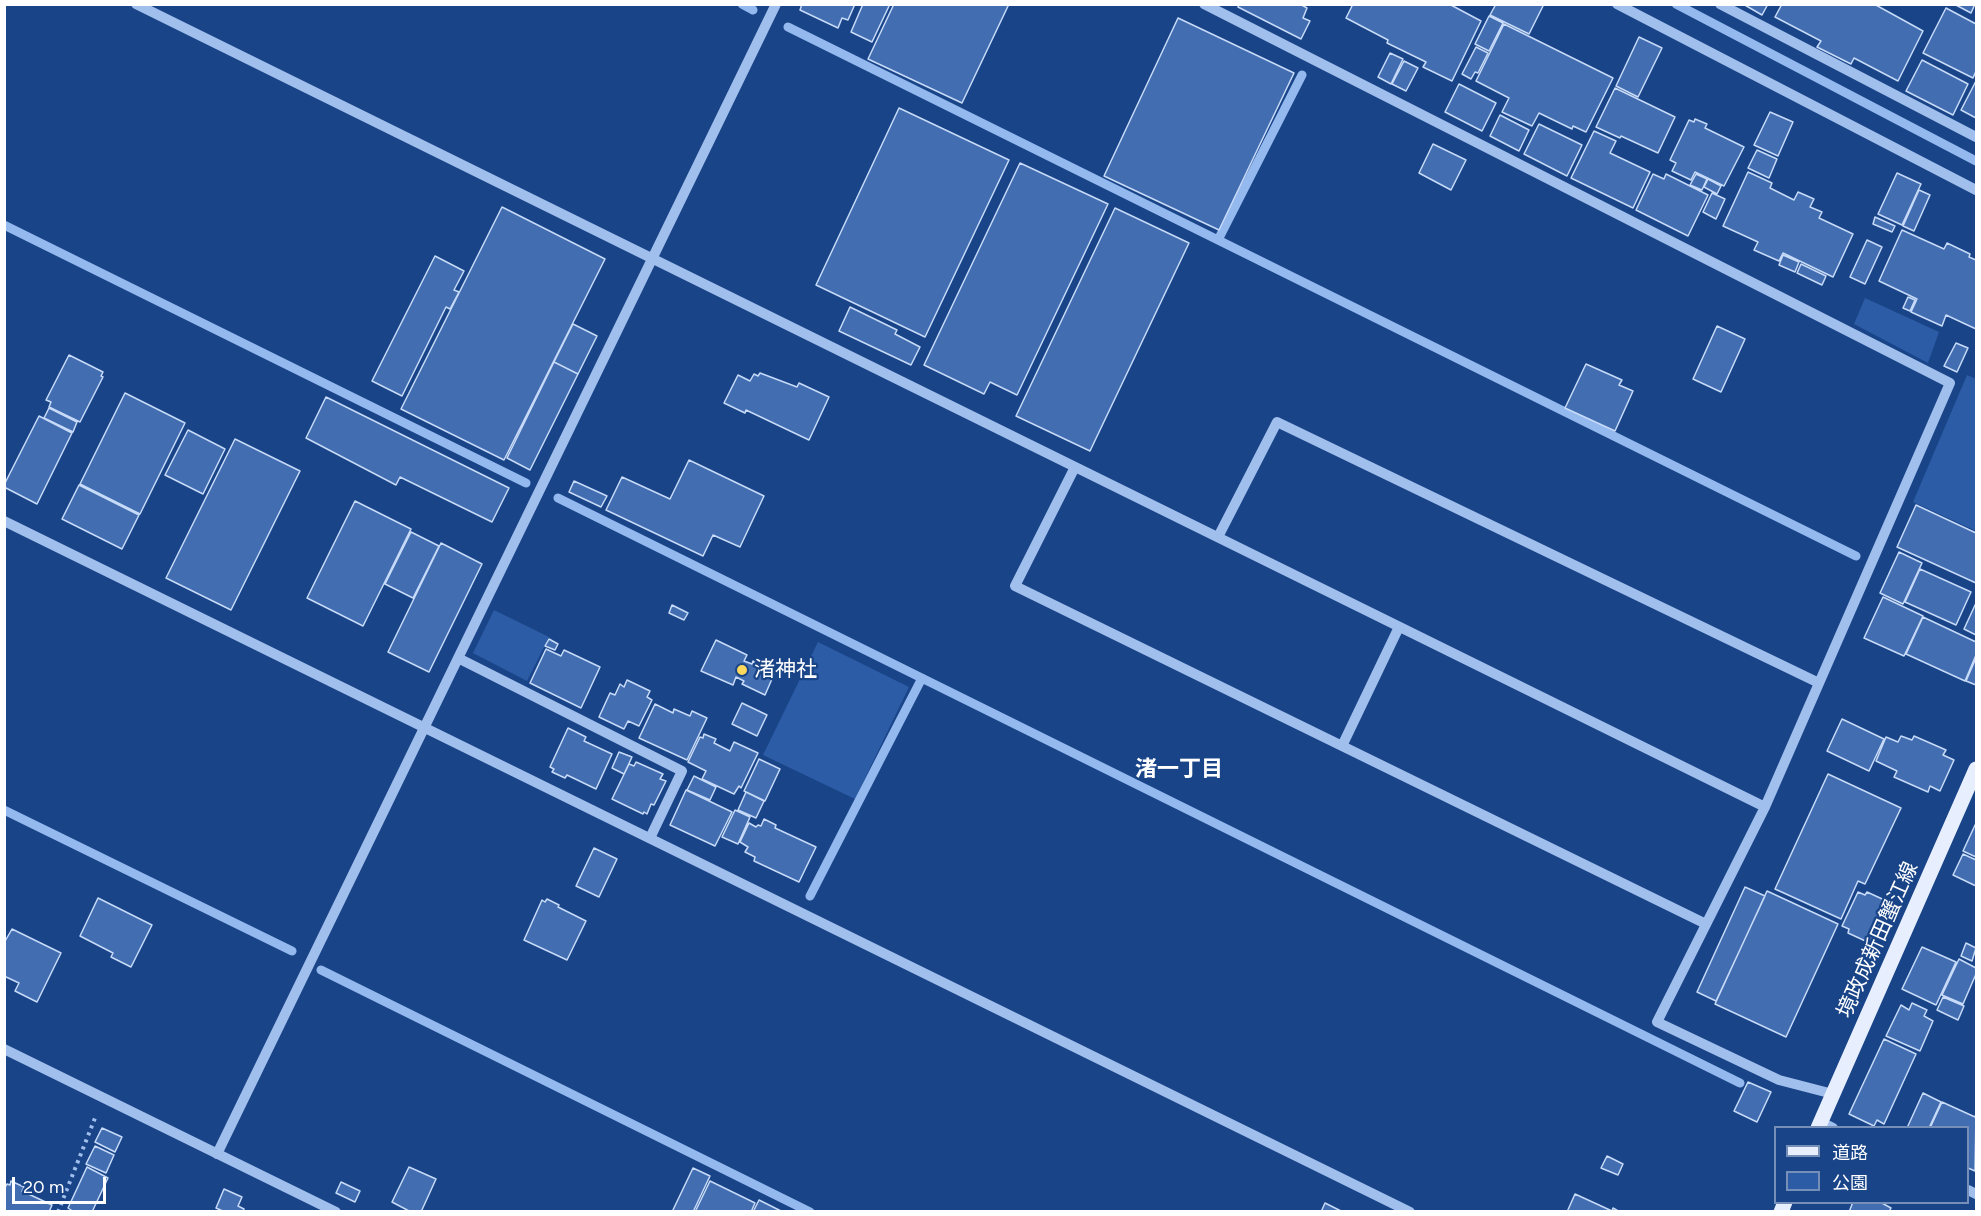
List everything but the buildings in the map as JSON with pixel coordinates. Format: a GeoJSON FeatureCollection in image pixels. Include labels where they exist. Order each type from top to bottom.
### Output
{"type":"FeatureCollection","features":[{"type":"Feature","properties":{"kind":"main road","name":"境政成新田蟹江線"},"geometry":{"type":"LineString","coordinates":[[1824,1126],[1833,1094],[1977,769]]}},
{"type":"Feature","properties":{"kind":"street"},"geometry":{"type":"LineString","coordinates":[[136,4],[1765,807]]}},
{"type":"Feature","properties":{"kind":"street"},"geometry":{"type":"LineString","coordinates":[[217,1154],[776,4]]}},
{"type":"Feature","properties":{"kind":"street"},"geometry":{"type":"LineString","coordinates":[[1204,4],[1950,383],[1765,807],[1657,1022],[1779,1080],[1833,1094]]}},
{"type":"Feature","properties":{"kind":"street"},"geometry":{"type":"LineString","coordinates":[[1617,4],[1977,190]]}},
{"type":"Feature","properties":{"kind":"street"},"geometry":{"type":"LineString","coordinates":[[1720,4],[1977,138]]}},
{"type":"Feature","properties":{"kind":"street"},"geometry":{"type":"LineString","coordinates":[[1218,537],[1277,422],[1819,682]]}},
{"type":"Feature","properties":{"kind":"street"},"geometry":{"type":"LineString","coordinates":[[1075,467],[1015,586],[1706,924]]}},
{"type":"Feature","properties":{"kind":"street"},"geometry":{"type":"LineString","coordinates":[[4,522],[1410,1212]]}},
{"type":"Feature","properties":{"kind":"street"},"geometry":{"type":"LineString","coordinates":[[1342,746],[1399,627]]}},
{"type":"Feature","properties":{"kind":"street"},"geometry":{"type":"LineString","coordinates":[[458,658],[682,771],[650,838]]}},
{"type":"Feature","properties":{"kind":"street"},"geometry":{"type":"LineString","coordinates":[[4,1049],[336,1212]]}},
{"type":"Feature","properties":{"kind":"path"},"geometry":{"type":"LineString","coordinates":[[58,1212],[103,1097]]}},
{"type":"Feature","properties":{"kind":"green space"},"geometry":{"type":"Polygon","coordinates":[[[1865,298],[1939,332],[1928,363],[1854,324],[1865,298]]]}},
{"type":"Feature","properties":{"kind":"green space"},"geometry":{"type":"Polygon","coordinates":[[[1967,375],[1976,379],[1976,531],[1913,502],[1967,375]]]}},
{"type":"Feature","properties":{"kind":"green space"},"geometry":{"type":"Polygon","coordinates":[[[494,610],[549,637],[527,681],[473,653],[494,610]]]}},
{"type":"Feature","properties":{"kind":"green space"},"geometry":{"type":"Polygon","coordinates":[[[818,642],[909,687],[855,799],[763,755],[818,642]]]}},
{"type":"Feature","properties":{"kind":"waterway"},"geometry":{"type":"LineString","coordinates":[[742,4],[753,10]]}},
{"type":"Feature","properties":{"kind":"waterway"},"geometry":{"type":"LineString","coordinates":[[1676,4],[1976,161]]}},
{"type":"Feature","properties":{"kind":"waterway"},"geometry":{"type":"LineString","coordinates":[[788,27],[1856,556]]}},
{"type":"Feature","properties":{"kind":"waterway"},"geometry":{"type":"LineString","coordinates":[[1218,240],[1302,75]]}},
{"type":"Feature","properties":{"kind":"waterway"},"geometry":{"type":"LineString","coordinates":[[4,225],[526,483]]}},
{"type":"Feature","properties":{"kind":"waterway"},"geometry":{"type":"LineString","coordinates":[[558,498],[1740,1083]]}},
{"type":"Feature","properties":{"kind":"waterway"},"geometry":{"type":"LineString","coordinates":[[810,896],[922,678]]}},
{"type":"Feature","properties":{"kind":"waterway"},"geometry":{"type":"LineString","coordinates":[[4,810],[292,951]]}},
{"type":"Feature","properties":{"kind":"waterway"},"geometry":{"type":"LineString","coordinates":[[321,970],[810,1212]]}},
{"type":"Feature","properties":{"kind":"place","name":"渚神社"},"geometry":{"type":"Point","coordinates":[742,670]}},
{"type":"Feature","properties":{"kind":"district","name":"渚一丁目"},"geometry":{"type":"Point","coordinates":[1179,770]}}]}
